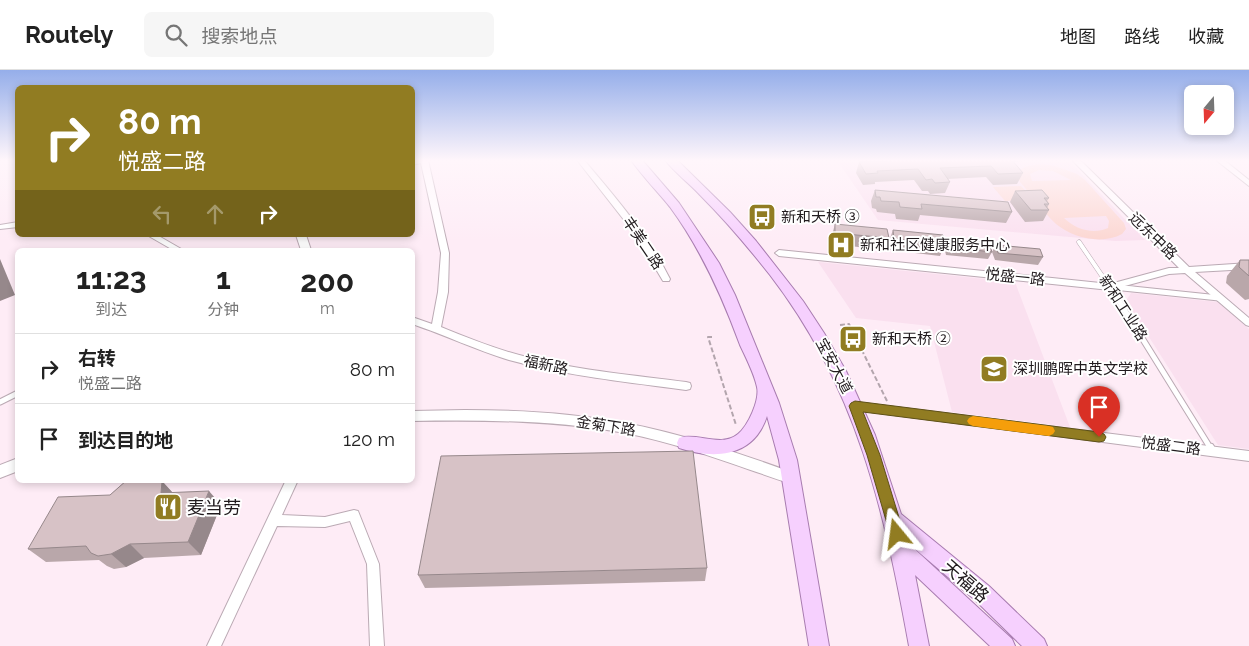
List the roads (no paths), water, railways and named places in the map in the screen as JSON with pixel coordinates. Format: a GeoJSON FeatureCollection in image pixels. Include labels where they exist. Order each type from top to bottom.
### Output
{"type":"FeatureCollection","features":[{"type":"Feature","properties":{"kind":"main road"},"geometry":{"type":"LineString","coordinates":[[659,187],[675,206],[712,263],[728,295],[765,389],[784,445],[792,478],[810,577],[819,646]]}},
{"type":"Feature","properties":{"kind":"main road","name":"宝安大道"},"geometry":{"type":"LineString","coordinates":[[698,187],[727,214],[775,272],[821,339],[855,406],[874,455],[893,519],[901,549],[920,646]]}},
{"type":"Feature","properties":{"kind":"main road"},"geometry":{"type":"LineString","coordinates":[[684,443],[720,447],[742,441],[757,426],[762,414],[765,389]]}},
{"type":"Feature","properties":{"kind":"main road","name":"天福路"},"geometry":{"type":"LineString","coordinates":[[893,519],[982,593],[1037,646]]}},
{"type":"Feature","properties":{"kind":"main road","name":"天福路"},"geometry":{"type":"LineString","coordinates":[[901,549],[1005,646]]}},
{"type":"Feature","properties":{"kind":"street"},"geometry":{"type":"LineString","coordinates":[[430,187],[444,253],[443,292],[436,328]]}},
{"type":"Feature","properties":{"kind":"street","name":"丰美二路"},"geometry":{"type":"LineString","coordinates":[[601,187],[630,223],[666,279]]}},
{"type":"Feature","properties":{"kind":"street","name":"远东中路"},"geometry":{"type":"LineString","coordinates":[[1102,187],[1187,270],[1249,323]]}},
{"type":"Feature","properties":{"kind":"street"},"geometry":{"type":"LineString","coordinates":[[0,227],[15,224]]}},
{"type":"Feature","properties":{"kind":"street"},"geometry":{"type":"LineString","coordinates":[[155,237],[175,248]]}},
{"type":"Feature","properties":{"kind":"street","name":"悦盛一路"},"geometry":{"type":"LineString","coordinates":[[779,253],[1110,287],[1169,271],[1249,266]]}},
{"type":"Feature","properties":{"kind":"street","name":"福新路"},"geometry":{"type":"LineString","coordinates":[[415,321],[480,347],[527,361],[581,372],[686,386]]}},
{"type":"Feature","properties":{"kind":"street","name":"悦盛二路"},"geometry":{"type":"LineString","coordinates":[[855,406],[1249,456]]}},
{"type":"Feature","properties":{"kind":"street","name":"金菊下路"},"geometry":{"type":"LineString","coordinates":[[415,416],[457,415],[555,419],[625,428],[684,443],[792,478]]}},
{"type":"Feature","properties":{"kind":"street"},"geometry":{"type":"LineString","coordinates":[[0,472],[15,465]]}},
{"type":"Feature","properties":{"kind":"street"},"geometry":{"type":"LineString","coordinates":[[214,646],[290,483]]}},
{"type":"Feature","properties":{"kind":"street"},"geometry":{"type":"LineString","coordinates":[[272,520],[326,522],[354,515],[373,564],[377,646]]}},
{"type":"Feature","properties":{"kind":"lane","name":"新和工业路"},"geometry":{"type":"LineString","coordinates":[[1079,242],[1110,287],[1214,452]]}},
{"type":"Feature","properties":{"kind":"lane"},"geometry":{"type":"LineString","coordinates":[[1110,287],[1220,298]]}},
{"type":"Feature","properties":{"kind":"lane"},"geometry":{"type":"LineString","coordinates":[[0,402],[15,394]]}},
{"type":"Feature","properties":{"kind":"place","name":"新和天桥 ③"},"geometry":{"type":"Point","coordinates":[762,217]}},
{"type":"Feature","properties":{"kind":"place","name":"新和社区健康服务中心"},"geometry":{"type":"Point","coordinates":[841,245]}},
{"type":"Feature","properties":{"kind":"place","name":"新和天桥 ②"},"geometry":{"type":"Point","coordinates":[853,339]}},
{"type":"Feature","properties":{"kind":"place","name":"深圳鹏晖中英文学校"},"geometry":{"type":"Point","coordinates":[994,369]}},
{"type":"Feature","properties":{"kind":"place","name":"麦当劳"},"geometry":{"type":"Point","coordinates":[168,507]}}]}
